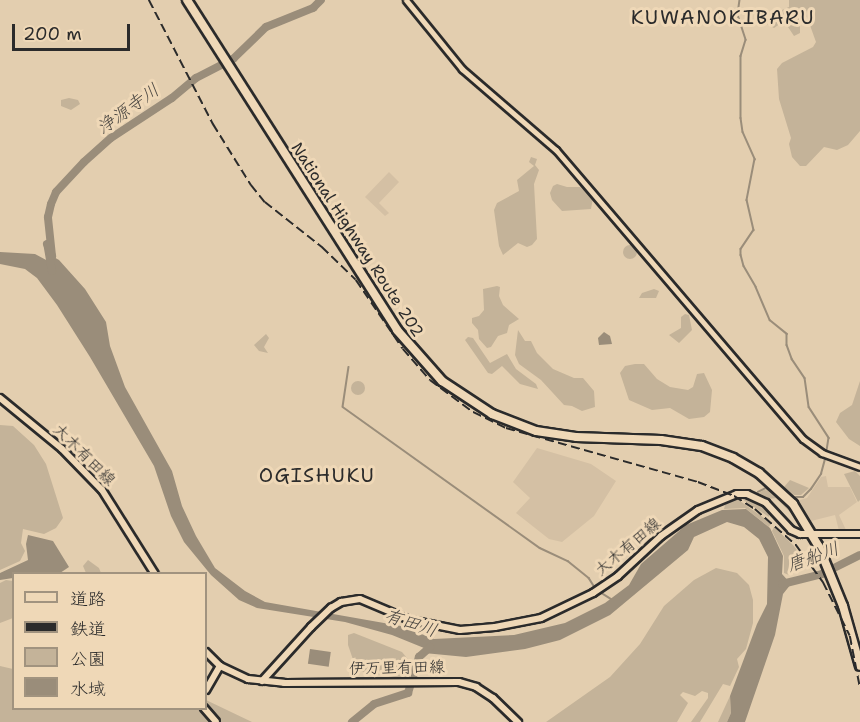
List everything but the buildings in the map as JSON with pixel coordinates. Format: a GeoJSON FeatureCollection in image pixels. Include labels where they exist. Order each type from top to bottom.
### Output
{"type":"FeatureCollection","features":[{"type":"Feature","properties":{"kind":"highway","name":"National Highway Route 202"},"geometry":{"type":"LineString","coordinates":[[187,0],[397,330],[442,381],[492,414],[536,431],[576,437],[661,440],[702,446],[750,467],[771,481],[793,504],[813,535],[855,642],[860,666]]}},
{"type":"Feature","properties":{"kind":"main road","name":"大木有田線"},"geometry":{"type":"LineString","coordinates":[[0,398],[62,449],[102,490],[154,572]]}},
{"type":"Feature","properties":{"kind":"main road","name":"大木有田線"},"geometry":{"type":"LineString","coordinates":[[262,681],[331,608],[341,602],[360,599],[410,620],[460,630],[495,627],[541,618],[593,593],[618,576],[661,536],[698,510],[737,494],[756,497],[766,503],[791,531],[813,535]]}},
{"type":"Feature","properties":{"kind":"main road"},"geometry":{"type":"LineString","coordinates":[[813,535],[860,534]]}},
{"type":"Feature","properties":{"kind":"main road"},"geometry":{"type":"LineString","coordinates":[[207,653],[220,666],[248,679],[262,681]]}},
{"type":"Feature","properties":{"kind":"main road"},"geometry":{"type":"LineString","coordinates":[[207,688],[220,666]]}},
{"type":"Feature","properties":{"kind":"main road","name":"伊万里有田線"},"geometry":{"type":"LineString","coordinates":[[262,681],[459,682],[476,687],[501,703],[518,722]]}},
{"type":"Feature","properties":{"kind":"main road"},"geometry":{"type":"LineString","coordinates":[[206,710],[216,722]]}},
{"type":"Feature","properties":{"kind":"street"},"geometry":{"type":"LineString","coordinates":[[406,0],[462,69],[556,150],[803,439],[822,453],[860,467]]}},
{"type":"Feature","properties":{"kind":"shaded area"},"geometry":{"type":"Polygon","coordinates":[[[389,172],[399,182],[379,203],[389,213],[385,216],[365,197],[389,172]]]}},
{"type":"Feature","properties":{"kind":"shaded area"},"geometry":{"type":"Polygon","coordinates":[[[537,448],[591,464],[616,481],[594,516],[562,542],[549,539],[516,513],[530,498],[513,482],[537,448]]]}},
{"type":"Feature","properties":{"kind":"shaded area"},"geometry":{"type":"Polygon","coordinates":[[[826,476],[828,487],[850,487],[857,502],[839,515],[846,530],[839,531],[835,515],[811,521],[796,501],[807,498],[821,477],[826,476]]]}},
{"type":"Feature","properties":{"kind":"green space"},"geometry":{"type":"Polygon","coordinates":[[[789,0],[860,0],[860,131],[848,145],[837,150],[824,147],[806,166],[800,166],[792,157],[789,144],[791,138],[779,99],[777,69],[782,63],[813,47],[816,42],[807,17],[800,20],[800,33],[794,36],[784,21],[774,28],[767,24],[773,14],[789,7],[789,0]]]}},
{"type":"Feature","properties":{"kind":"green space"},"geometry":{"type":"Polygon","coordinates":[[[69,98],[78,100],[80,104],[71,110],[61,106],[61,100],[69,98]]]}},
{"type":"Feature","properties":{"kind":"green space"},"geometry":{"type":"Polygon","coordinates":[[[531,157],[537,159],[535,165],[539,170],[534,184],[537,239],[527,247],[518,243],[503,255],[499,246],[494,210],[497,203],[519,191],[517,180],[534,166],[529,162],[531,157]]]}},
{"type":"Feature","properties":{"kind":"green space"},"geometry":{"type":"Polygon","coordinates":[[[557,184],[580,187],[593,198],[591,209],[562,211],[552,200],[550,193],[553,186],[557,184]]]}},
{"type":"Feature","properties":{"kind":"green space"},"geometry":{"type":"Polygon","coordinates":[[[630,245],[635,247],[637,252],[635,257],[630,259],[625,257],[623,252],[625,247],[630,245]]]}},
{"type":"Feature","properties":{"kind":"green space"},"geometry":{"type":"Polygon","coordinates":[[[500,287],[499,296],[503,305],[519,319],[509,325],[507,333],[498,336],[491,347],[487,348],[479,339],[478,330],[472,323],[472,318],[479,316],[484,310],[483,289],[500,287]]]}},
{"type":"Feature","properties":{"kind":"green space"},"geometry":{"type":"Polygon","coordinates":[[[654,289],[659,291],[656,298],[639,298],[642,293],[654,289]]]}},
{"type":"Feature","properties":{"kind":"green space"},"geometry":{"type":"Polygon","coordinates":[[[685,314],[689,315],[692,330],[679,343],[669,335],[681,328],[681,317],[685,314]]]}},
{"type":"Feature","properties":{"kind":"green space"},"geometry":{"type":"Polygon","coordinates":[[[518,330],[525,341],[531,341],[537,353],[553,369],[574,378],[583,378],[594,391],[595,407],[582,411],[564,405],[541,380],[519,364],[515,355],[518,330]]]}},
{"type":"Feature","properties":{"kind":"green space"},"geometry":{"type":"Polygon","coordinates":[[[266,334],[269,338],[264,347],[268,353],[259,351],[254,345],[266,334]]]}},
{"type":"Feature","properties":{"kind":"green space"},"geometry":{"type":"Polygon","coordinates":[[[468,337],[473,338],[490,363],[507,354],[516,369],[536,384],[538,389],[520,384],[502,366],[492,374],[488,373],[465,340],[468,337]]]}},
{"type":"Feature","properties":{"kind":"green space"},"geometry":{"type":"Polygon","coordinates":[[[644,364],[657,379],[670,387],[688,390],[693,387],[697,374],[704,373],[712,390],[710,412],[704,417],[689,419],[670,408],[652,410],[629,400],[620,373],[625,366],[644,364]]]}},
{"type":"Feature","properties":{"kind":"green space"},"geometry":{"type":"Polygon","coordinates":[[[358,381],[363,383],[365,388],[363,393],[358,395],[353,393],[351,388],[353,383],[358,381]]]}},
{"type":"Feature","properties":{"kind":"green space"},"geometry":{"type":"Polygon","coordinates":[[[860,381],[860,446],[849,439],[836,422],[840,413],[852,405],[860,381]]]}},
{"type":"Feature","properties":{"kind":"green space"},"geometry":{"type":"Polygon","coordinates":[[[0,425],[13,426],[34,445],[46,464],[63,518],[56,528],[44,534],[23,529],[21,543],[25,551],[20,561],[0,570],[0,425]]]}},
{"type":"Feature","properties":{"kind":"green space"},"geometry":{"type":"Polygon","coordinates":[[[855,471],[860,476],[860,500],[858,502],[844,474],[855,471]]]}},
{"type":"Feature","properties":{"kind":"green space"},"geometry":{"type":"Polygon","coordinates":[[[790,480],[809,488],[801,495],[794,495],[784,487],[790,480]]]}},
{"type":"Feature","properties":{"kind":"green space"},"geometry":{"type":"Polygon","coordinates":[[[764,490],[771,491],[784,501],[796,518],[776,498],[769,499],[759,493],[764,490]]]}},
{"type":"Feature","properties":{"kind":"green space"},"geometry":{"type":"Polygon","coordinates":[[[743,497],[754,500],[769,514],[769,517],[742,499],[740,501],[771,523],[769,527],[745,508],[724,509],[725,505],[733,499],[743,497]]]}},
{"type":"Feature","properties":{"kind":"green space"},"geometry":{"type":"Polygon","coordinates":[[[774,527],[793,545],[810,567],[789,575],[784,573],[784,556],[772,531],[774,527]]]}},
{"type":"Feature","properties":{"kind":"green space"},"geometry":{"type":"Polygon","coordinates":[[[88,560],[101,572],[86,572],[83,566],[88,560]]]}},
{"type":"Feature","properties":{"kind":"green space"},"geometry":{"type":"Polygon","coordinates":[[[716,568],[737,573],[749,585],[753,600],[753,623],[746,649],[737,659],[739,667],[730,686],[723,684],[700,722],[691,722],[708,698],[708,693],[702,691],[695,696],[683,692],[680,695],[688,703],[677,722],[546,722],[610,677],[640,644],[664,606],[694,580],[716,568]]]}},
{"type":"Feature","properties":{"kind":"green space"},"geometry":{"type":"Polygon","coordinates":[[[6,580],[12,581],[12,618],[0,623],[0,583],[6,580]]]}},
{"type":"Feature","properties":{"kind":"green space"},"geometry":{"type":"Polygon","coordinates":[[[354,633],[402,652],[411,663],[406,679],[357,671],[348,645],[348,635],[354,633]]]}},
{"type":"Feature","properties":{"kind":"green space"},"geometry":{"type":"Polygon","coordinates":[[[0,666],[12,669],[12,710],[207,710],[207,700],[252,722],[0,722],[0,666]]]}},
{"type":"Feature","properties":{"kind":"green space"},"geometry":{"type":"Polygon","coordinates":[[[730,696],[731,713],[727,722],[718,722],[730,696]]]}},
{"type":"Feature","properties":{"kind":"water"},"geometry":{"type":"Polygon","coordinates":[[[0,252],[35,254],[48,261],[52,256],[59,260],[85,289],[106,322],[110,346],[125,387],[172,471],[182,506],[196,536],[215,568],[245,591],[265,602],[401,626],[434,639],[514,635],[565,623],[605,603],[629,585],[641,564],[686,525],[722,510],[746,509],[770,528],[783,556],[782,574],[791,584],[783,594],[775,635],[745,722],[727,722],[731,713],[730,696],[757,624],[767,604],[768,557],[759,539],[744,527],[727,522],[694,537],[688,550],[610,615],[560,640],[525,649],[466,657],[424,653],[424,648],[392,635],[345,622],[257,608],[239,600],[211,575],[184,542],[171,516],[154,466],[57,305],[37,278],[25,269],[0,264],[0,252]]]}},
{"type":"Feature","properties":{"kind":"water"},"geometry":{"type":"Polygon","coordinates":[[[604,332],[610,336],[612,344],[599,345],[598,338],[604,332]]]}},
{"type":"Feature","properties":{"kind":"water"},"geometry":{"type":"Polygon","coordinates":[[[28,535],[53,541],[69,567],[62,572],[12,572],[12,578],[0,580],[0,573],[28,560],[26,544],[28,535]]]}},
{"type":"Feature","properties":{"kind":"water"},"geometry":{"type":"Polygon","coordinates":[[[310,649],[331,652],[329,667],[308,664],[310,649]]]}},
{"type":"Feature","properties":{"kind":"waterway","name":"浄源寺川"},"geometry":{"type":"LineString","coordinates":[[52,271],[47,244],[52,256],[48,217],[51,204],[56,192],[84,162],[111,138],[172,98],[196,78],[233,59],[266,27],[313,8],[321,0]]}},
{"type":"Feature","properties":{"kind":"waterway"},"geometry":{"type":"LineString","coordinates":[[740,0],[738,15],[746,40],[741,56],[741,118],[743,132],[755,159],[747,200],[754,230],[741,249],[741,255],[770,320],[787,334],[787,345],[792,359],[805,378],[809,407],[829,438],[827,451]]}},
{"type":"Feature","properties":{"kind":"waterway"},"geometry":{"type":"LineString","coordinates":[[349,367],[343,407],[540,548],[568,561],[589,578],[596,589]]}},
{"type":"Feature","properties":{"kind":"waterway"},"geometry":{"type":"LineString","coordinates":[[796,497],[803,497],[811,489],[821,474],[825,459]]}},
{"type":"Feature","properties":{"kind":"waterway"},"geometry":{"type":"LineString","coordinates":[[758,492],[766,488],[782,499]]}},
{"type":"Feature","properties":{"kind":"waterway","name":"唐船川"},"geometry":{"type":"LineString","coordinates":[[782,584],[822,574],[860,555]]}},
{"type":"Feature","properties":{"kind":"waterway"},"geometry":{"type":"LineString","coordinates":[[600,592],[611,599]]}},
{"type":"Feature","properties":{"kind":"waterway","name":"有田川"},"geometry":{"type":"LineString","coordinates":[[352,722],[374,704],[408,693],[419,657],[430,647]]}},
{"type":"Feature","properties":{"kind":"railway"},"geometry":{"type":"LineString","coordinates":[[149,0],[213,124],[251,185],[265,202],[322,247],[356,280],[403,349],[430,380],[473,412],[506,428],[698,482],[734,496],[755,509],[796,545],[823,582],[850,636],[860,687]]}},
{"type":"Feature","properties":{"kind":"district","name":"KUWANOKIBARU"},"geometry":{"type":"Point","coordinates":[723,17]}},
{"type":"Feature","properties":{"kind":"district","name":"OGISHUKU"},"geometry":{"type":"Point","coordinates":[317,475]}}]}
